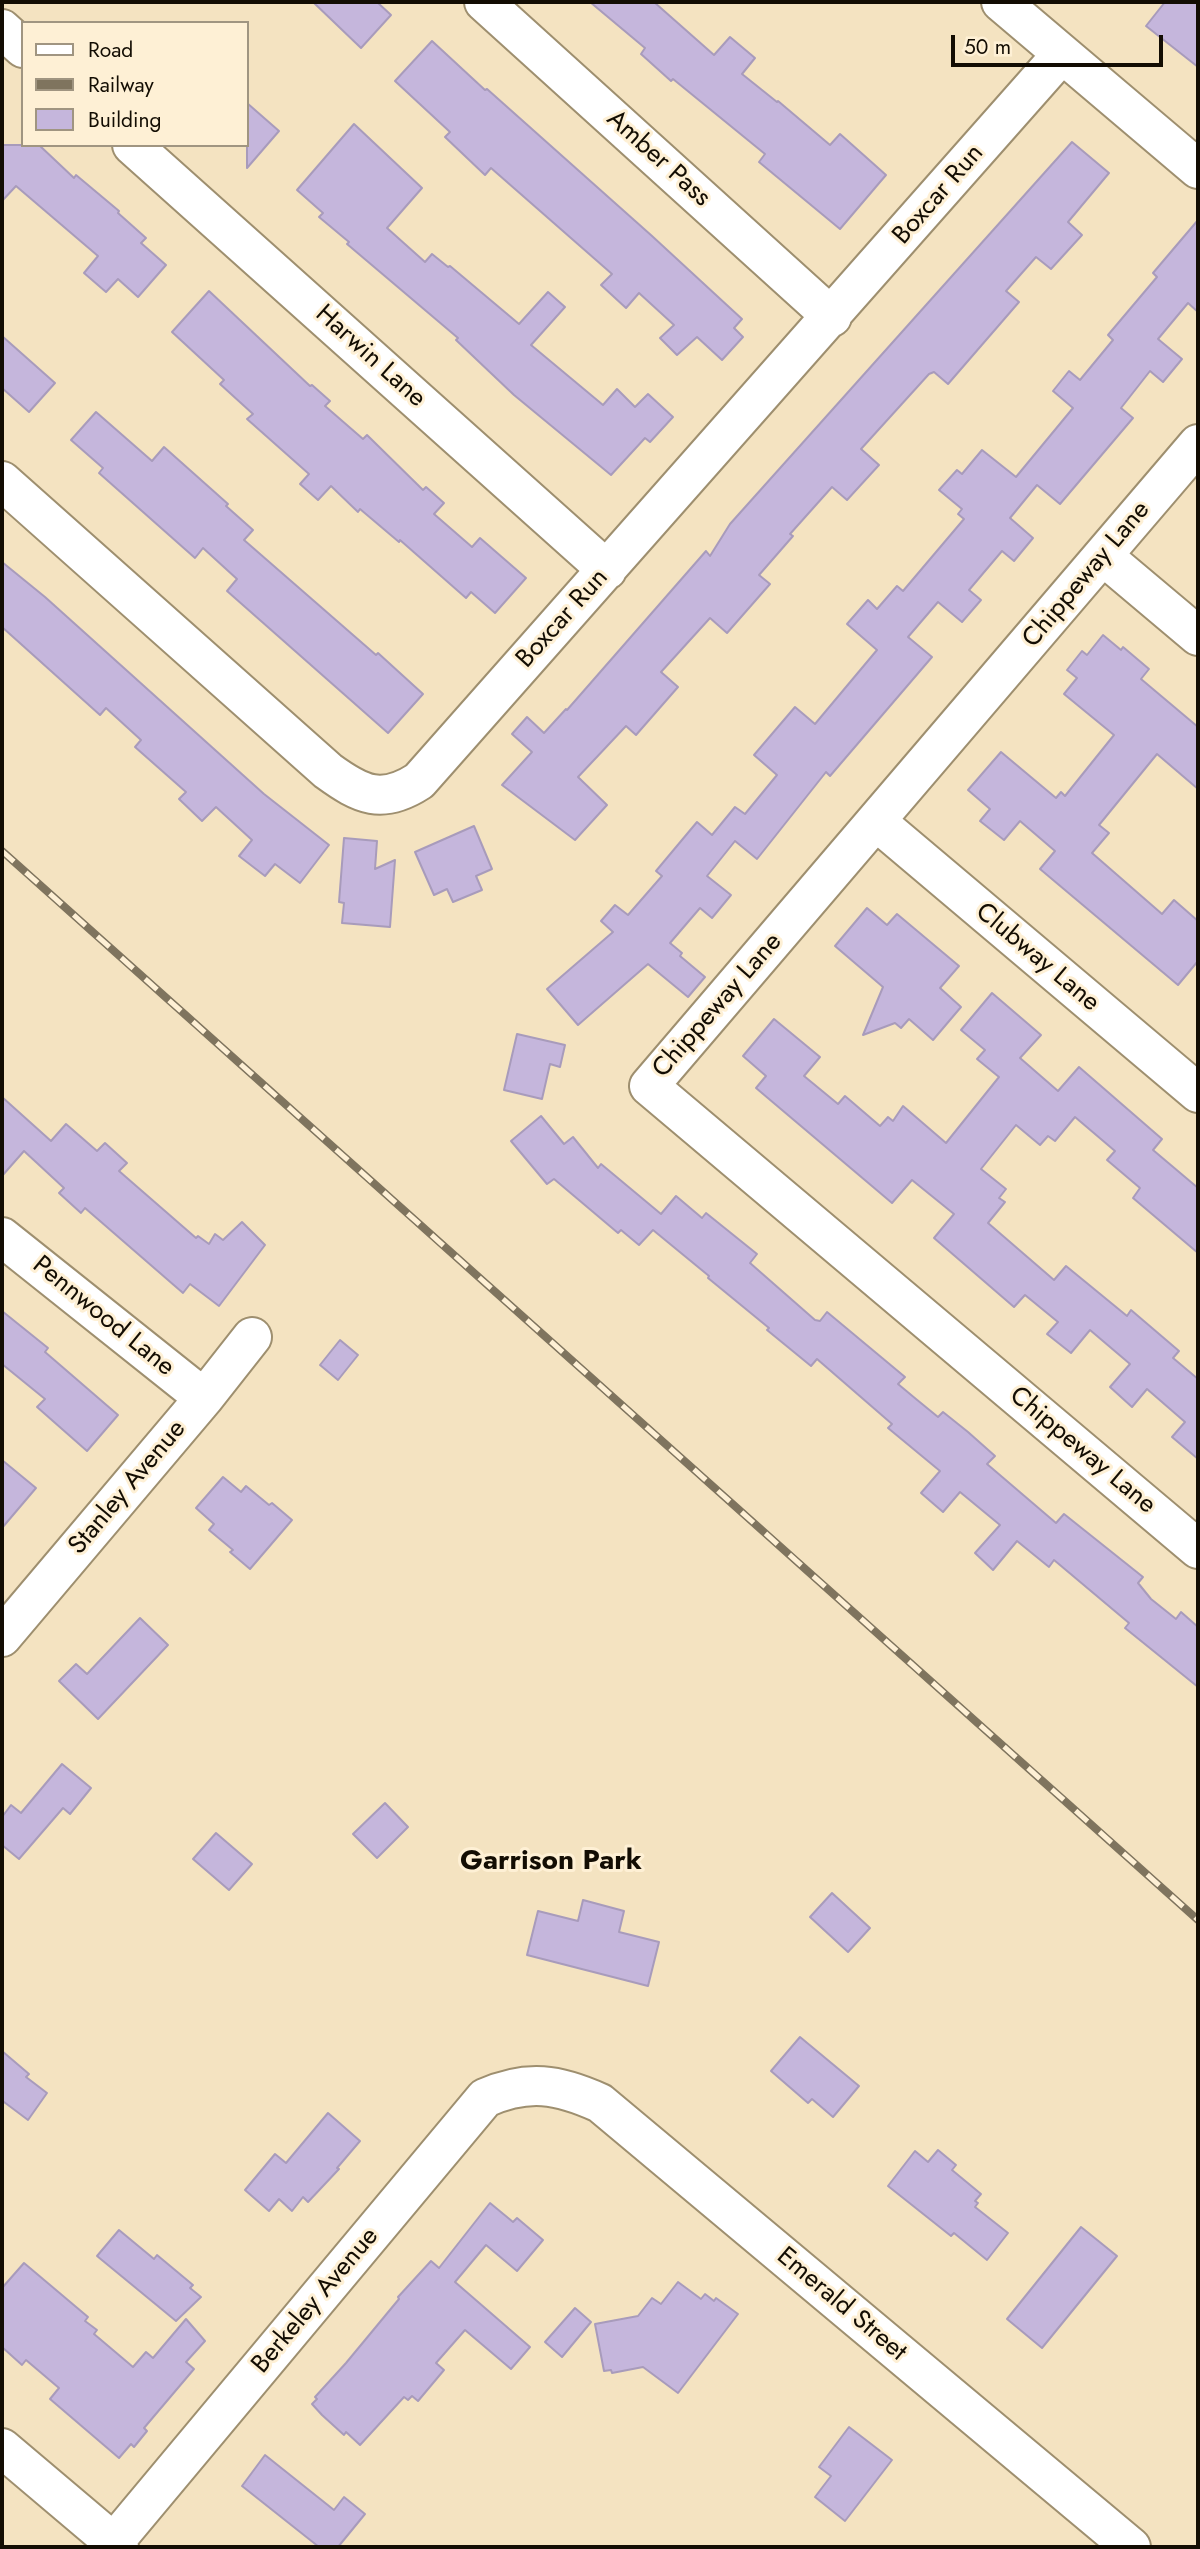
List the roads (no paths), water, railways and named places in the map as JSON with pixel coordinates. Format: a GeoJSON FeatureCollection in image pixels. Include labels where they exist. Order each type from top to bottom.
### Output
{"type":"FeatureCollection","features":[{"type":"Feature","properties":{"kind":"street","name":"Amber Pass"},"geometry":{"type":"LineString","coordinates":[[484,2],[832,317]]}},
{"type":"Feature","properties":{"kind":"street"},"geometry":{"type":"LineString","coordinates":[[1001,2],[1198,169]]}},
{"type":"Feature","properties":{"kind":"street"},"geometry":{"type":"LineString","coordinates":[[2,29],[21,46]]}},
{"type":"Feature","properties":{"kind":"street","name":"Boxcar Run"},"geometry":{"type":"LineString","coordinates":[[2,481],[328,771],[348,786],[372,795],[387,796],[404,791],[419,781],[1062,54]]}},
{"type":"Feature","properties":{"kind":"street","name":"Harwin Lane"},"geometry":{"type":"LineString","coordinates":[[134,147],[607,570]]}},
{"type":"Feature","properties":{"kind":"street","name":"Chippeway Lane"},"geometry":{"type":"LineString","coordinates":[[1198,444],[649,1086],[1198,1549]]}},
{"type":"Feature","properties":{"kind":"street"},"geometry":{"type":"LineString","coordinates":[[1104,556],[1198,636]]}},
{"type":"Feature","properties":{"kind":"street","name":"Clubway Lane"},"geometry":{"type":"LineString","coordinates":[[877,822],[1198,1093]]}},
{"type":"Feature","properties":{"kind":"street","name":"Pennwood Lane"},"geometry":{"type":"LineString","coordinates":[[2,1237],[204,1398]]}},
{"type":"Feature","properties":{"kind":"street","name":"Stanley Avenue"},"geometry":{"type":"LineString","coordinates":[[2,1637],[204,1398],[252,1337]]}},
{"type":"Feature","properties":{"kind":"street","name":"Berkeley Avenue"},"geometry":{"type":"LineString","coordinates":[[114,2546],[485,2098],[509,2088],[539,2085]]}},
{"type":"Feature","properties":{"kind":"street","name":"Emerald Street"},"geometry":{"type":"LineString","coordinates":[[539,2085],[574,2091],[600,2104],[1131,2547]]}},
{"type":"Feature","properties":{"kind":"street"},"geometry":{"type":"LineString","coordinates":[[2,2448],[114,2546]]}},
{"type":"Feature","properties":{"kind":"railway"},"geometry":{"type":"LineString","coordinates":[[2,851],[1198,1920]]}},
{"type":"Feature","properties":{"kind":"district","name":"Garrison Park"},"geometry":{"type":"Point","coordinates":[551,1862]}}]}
